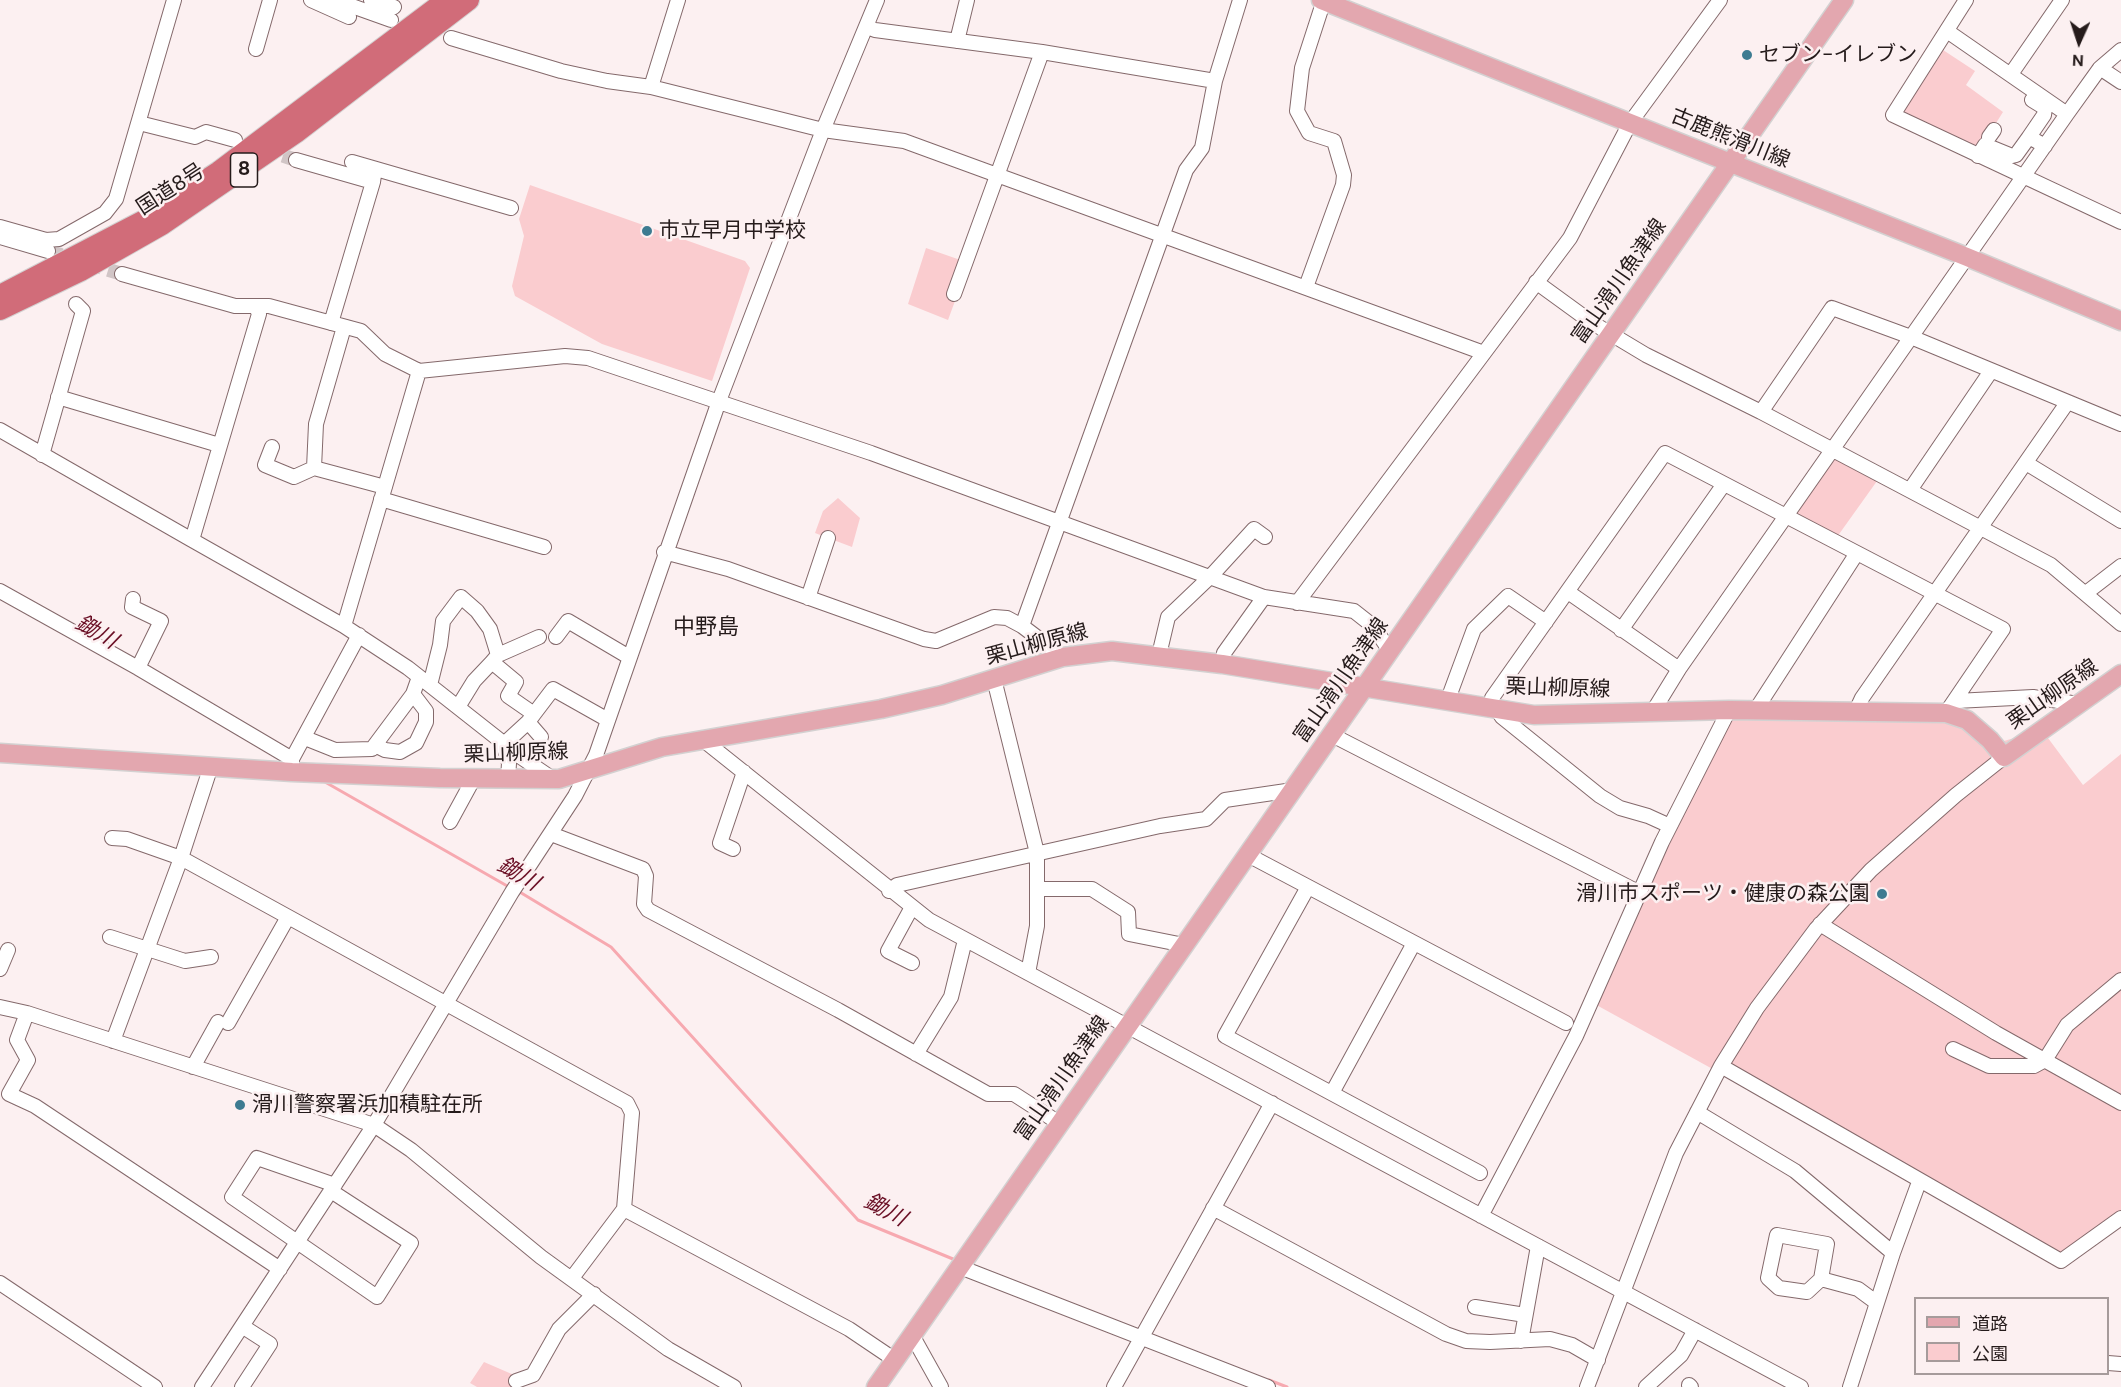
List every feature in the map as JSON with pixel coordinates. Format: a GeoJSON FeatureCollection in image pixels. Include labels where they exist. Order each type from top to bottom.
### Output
{"type":"FeatureCollection","features":[{"type":"Feature","properties":{"kind":"highway","name":"国道8号"},"geometry":{"type":"LineString","coordinates":[[0,296],[144,220],[219,171],[446,0]]}},
{"type":"Feature","properties":{"kind":"highway","name":"国道8号"},"geometry":{"type":"LineString","coordinates":[[0,310],[81,271],[162,225],[296,133],[469,0]]}},
{"type":"Feature","properties":{"kind":"main road","name":"古鹿熊滑川線"},"geometry":{"type":"LineString","coordinates":[[1322,0],[1967,257],[2121,321]]}},
{"type":"Feature","properties":{"kind":"main road","name":"富山滑川魚津線"},"geometry":{"type":"LineString","coordinates":[[876,1387],[1844,0]]}},
{"type":"Feature","properties":{"kind":"main road","name":"栗山柳原線"},"geometry":{"type":"LineString","coordinates":[[0,753],[211,766],[292,766],[474,778],[553,779],[587,773],[633,754],[881,709],[994,679],[1063,657],[1112,651],[1222,664],[1534,715],[1729,710],[1855,713],[1951,707],[1990,740],[2004,758],[2121,674]]}},
{"type":"Feature","properties":{"kind":"street"},"geometry":{"type":"LineString","coordinates":[[0,227],[46,240],[60,239],[105,213],[116,200],[174,0]]}},
{"type":"Feature","properties":{"kind":"street"},"geometry":{"type":"LineString","coordinates":[[256,49],[270,0]]}},
{"type":"Feature","properties":{"kind":"street"},"geometry":{"type":"LineString","coordinates":[[311,0],[350,17]]}},
{"type":"Feature","properties":{"kind":"street"},"geometry":{"type":"LineString","coordinates":[[335,0],[393,13],[370,0]]}},
{"type":"Feature","properties":{"kind":"street"},"geometry":{"type":"LineString","coordinates":[[651,87],[678,0]]}},
{"type":"Feature","properties":{"kind":"street"},"geometry":{"type":"LineString","coordinates":[[202,1387],[374,1125],[512,892],[551,834],[587,773],[608,720],[664,552],[719,401],[823,130],[877,0]]}},
{"type":"Feature","properties":{"kind":"street"},"geometry":{"type":"LineString","coordinates":[[957,42],[967,0]]}},
{"type":"Feature","properties":{"kind":"street"},"geometry":{"type":"LineString","coordinates":[[1022,626],[1186,170],[1202,147],[1215,81],[1240,0]]}},
{"type":"Feature","properties":{"kind":"street"},"geometry":{"type":"LineString","coordinates":[[1306,287],[1344,184],[1342,166],[1334,141],[1309,133],[1297,111],[1302,68],[1322,0]]}},
{"type":"Feature","properties":{"kind":"street"},"geometry":{"type":"LineString","coordinates":[[1297,603],[1570,238],[1630,123],[1720,0]]}},
{"type":"Feature","properties":{"kind":"street"},"geometry":{"type":"LineString","coordinates":[[1966,0],[1893,116],[1986,142],[2012,156],[2019,151],[2044,115],[2044,108],[2026,96],[2031,88]]}},
{"type":"Feature","properties":{"kind":"street"},"geometry":{"type":"LineString","coordinates":[[2011,74],[2062,0]]}},
{"type":"Feature","properties":{"kind":"street"},"geometry":{"type":"LineString","coordinates":[[867,27],[957,42],[1042,52],[1215,81]]}},
{"type":"Feature","properties":{"kind":"street"},"geometry":{"type":"LineString","coordinates":[[1947,31],[2067,114]]}},
{"type":"Feature","properties":{"kind":"street"},"geometry":{"type":"LineString","coordinates":[[451,38],[561,71],[651,87],[823,130],[904,141],[1484,353]]}},
{"type":"Feature","properties":{"kind":"street"},"geometry":{"type":"LineString","coordinates":[[1652,712],[1679,669],[2067,114],[2100,68],[2121,50]]}},
{"type":"Feature","properties":{"kind":"street"},"geometry":{"type":"LineString","coordinates":[[954,294],[996,173],[1042,52]]}},
{"type":"Feature","properties":{"kind":"street"},"geometry":{"type":"LineString","coordinates":[[2100,68],[2121,82]]}},
{"type":"Feature","properties":{"kind":"street"},"geometry":{"type":"LineString","coordinates":[[139,123],[195,137],[206,132],[235,140]]}},
{"type":"Feature","properties":{"kind":"street"},"geometry":{"type":"LineString","coordinates":[[2029,137],[2045,146]]}},
{"type":"Feature","properties":{"kind":"street"},"geometry":{"type":"LineString","coordinates":[[1986,142],[2024,177],[2121,222]]}},
{"type":"Feature","properties":{"kind":"street"},"geometry":{"type":"LineString","coordinates":[[296,160],[511,208]]}},
{"type":"Feature","properties":{"kind":"street"},"geometry":{"type":"LineString","coordinates":[[352,162],[374,176]]}},
{"type":"Feature","properties":{"kind":"street"},"geometry":{"type":"LineString","coordinates":[[314,468],[316,424],[374,176]]}},
{"type":"Feature","properties":{"kind":"street"},"geometry":{"type":"LineString","coordinates":[[0,237],[48,250]]}},
{"type":"Feature","properties":{"kind":"street"},"geometry":{"type":"LineString","coordinates":[[122,274],[235,306],[269,306],[361,332],[385,354],[419,371],[565,356],[588,358],[719,401],[1060,520],[1264,597],[1354,611],[1373,626],[1390,651]]}},
{"type":"Feature","properties":{"kind":"street"},"geometry":{"type":"LineString","coordinates":[[1536,282],[1646,355],[1761,412],[2051,565],[2121,624]]}},
{"type":"Feature","properties":{"kind":"street"},"geometry":{"type":"LineString","coordinates":[[42,455],[83,311],[76,304]]}},
{"type":"Feature","properties":{"kind":"street"},"geometry":{"type":"LineString","coordinates":[[192,540],[259,314],[256,307]]}},
{"type":"Feature","properties":{"kind":"street"},"geometry":{"type":"LineString","coordinates":[[1761,412],[1832,308],[1911,337],[2121,424]]}},
{"type":"Feature","properties":{"kind":"street"},"geometry":{"type":"LineString","coordinates":[[344,626],[419,371]]}},
{"type":"Feature","properties":{"kind":"street"},"geometry":{"type":"LineString","coordinates":[[1910,490],[1990,371]]}},
{"type":"Feature","properties":{"kind":"street"},"geometry":{"type":"LineString","coordinates":[[58,397],[219,445]]}},
{"type":"Feature","properties":{"kind":"street"},"geometry":{"type":"LineString","coordinates":[[1855,713],[1862,698],[2067,403]]}},
{"type":"Feature","properties":{"kind":"street"},"geometry":{"type":"LineString","coordinates":[[0,430],[359,635],[424,681],[503,745],[553,779]]}},
{"type":"Feature","properties":{"kind":"street"},"geometry":{"type":"LineString","coordinates":[[272,447],[265,465],[294,477],[314,468],[544,547]]}},
{"type":"Feature","properties":{"kind":"street"},"geometry":{"type":"LineString","coordinates":[[1670,826],[1648,816],[1620,808],[1600,796],[1502,717],[1495,710],[1492,699],[1665,453],[2002,629],[1951,707]]}},
{"type":"Feature","properties":{"kind":"street"},"geometry":{"type":"LineString","coordinates":[[2026,463],[2121,521]]}},
{"type":"Feature","properties":{"kind":"street"},"geometry":{"type":"LineString","coordinates":[[1621,630],[1724,484]]}},
{"type":"Feature","properties":{"kind":"street"},"geometry":{"type":"LineString","coordinates":[[1159,655],[1168,617],[1211,576],[1254,529],[1265,537]]}},
{"type":"Feature","properties":{"kind":"street"},"geometry":{"type":"LineString","coordinates":[[808,597],[828,538]]}},
{"type":"Feature","properties":{"kind":"street"},"geometry":{"type":"LineString","coordinates":[[664,552],[728,568],[924,639],[936,640],[994,617],[1007,618],[1022,626],[1063,657]]}},
{"type":"Feature","properties":{"kind":"street"},"geometry":{"type":"LineString","coordinates":[[1755,711],[1857,553]]}},
{"type":"Feature","properties":{"kind":"street"},"geometry":{"type":"LineString","coordinates":[[2086,593],[2121,566]]}},
{"type":"Feature","properties":{"kind":"street"},"geometry":{"type":"LineString","coordinates":[[0,591],[138,668],[292,766],[359,635]]}},
{"type":"Feature","properties":{"kind":"street"},"geometry":{"type":"LineString","coordinates":[[1568,592],[1679,669]]}},
{"type":"Feature","properties":{"kind":"street"},"geometry":{"type":"LineString","coordinates":[[1447,702],[1474,629],[1508,596],[1546,622]]}},
{"type":"Feature","properties":{"kind":"street"},"geometry":{"type":"LineString","coordinates":[[305,738],[335,750],[372,749],[424,681],[440,645],[443,621],[461,597],[477,611],[490,629],[495,658],[516,682],[508,696],[531,718],[541,737]]}},
{"type":"Feature","properties":{"kind":"street"},"geometry":{"type":"LineString","coordinates":[[1222,664],[1224,653],[1264,597]]}},
{"type":"Feature","properties":{"kind":"street"},"geometry":{"type":"LineString","coordinates":[[133,599],[132,608],[161,621],[138,668]]}},
{"type":"Feature","properties":{"kind":"street"},"geometry":{"type":"LineString","coordinates":[[556,637],[568,621],[629,657]]}},
{"type":"Feature","properties":{"kind":"street"},"geometry":{"type":"LineString","coordinates":[[458,707],[474,681],[495,658],[539,637]]}},
{"type":"Feature","properties":{"kind":"street"},"geometry":{"type":"LineString","coordinates":[[994,679],[1037,853],[1039,889],[1037,926],[1028,974]]}},
{"type":"Feature","properties":{"kind":"street"},"geometry":{"type":"LineString","coordinates":[[503,745],[531,718],[553,689],[608,720]]}},
{"type":"Feature","properties":{"kind":"street"},"geometry":{"type":"LineString","coordinates":[[375,745],[385,750],[400,752],[416,743],[426,722],[426,711],[413,694]]}},
{"type":"Feature","properties":{"kind":"street"},"geometry":{"type":"LineString","coordinates":[[1951,707],[2033,697],[2078,704]]}},
{"type":"Feature","properties":{"kind":"street"},"geometry":{"type":"LineString","coordinates":[[1481,1216],[1576,1036],[1670,826],[1729,710]]}},
{"type":"Feature","properties":{"kind":"street"},"geometry":{"type":"LineString","coordinates":[[1332,735],[1640,893]]}},
{"type":"Feature","properties":{"kind":"street"},"geometry":{"type":"LineString","coordinates":[[702,740],[912,908],[1126,1027],[1801,1387]]}},
{"type":"Feature","properties":{"kind":"street"},"geometry":{"type":"LineString","coordinates":[[503,745],[509,763],[508,779]]}},
{"type":"Feature","properties":{"kind":"street"},"geometry":{"type":"LineString","coordinates":[[1587,1387],[1676,1153],[1720,1066],[1757,1008],[1820,924],[1871,870],[1956,795],[2004,758]]}},
{"type":"Feature","properties":{"kind":"street"},"geometry":{"type":"LineString","coordinates":[[113,1041],[181,858],[211,766]]}},
{"type":"Feature","properties":{"kind":"street"},"geometry":{"type":"LineString","coordinates":[[733,849],[720,843],[744,772]]}},
{"type":"Feature","properties":{"kind":"street"},"geometry":{"type":"LineString","coordinates":[[450,822],[474,778]]}},
{"type":"Feature","properties":{"kind":"street"},"geometry":{"type":"LineString","coordinates":[[889,891],[897,885],[1037,853],[1160,826],[1206,819],[1224,800],[1293,790]]}},
{"type":"Feature","properties":{"kind":"street"},"geometry":{"type":"LineString","coordinates":[[551,834],[643,869],[646,876],[644,904],[648,910],[838,1010],[988,1094],[1014,1094],[1059,1123]]}},
{"type":"Feature","properties":{"kind":"street"},"geometry":{"type":"LineString","coordinates":[[112,838],[127,839],[181,858],[627,1103],[632,1113],[624,1209],[572,1278]]}},
{"type":"Feature","properties":{"kind":"street"},"geometry":{"type":"LineString","coordinates":[[1248,855],[1566,1023]]}},
{"type":"Feature","properties":{"kind":"street"},"geometry":{"type":"LineString","coordinates":[[1308,887],[1225,1036],[1480,1173]]}},
{"type":"Feature","properties":{"kind":"street"},"geometry":{"type":"LineString","coordinates":[[1039,889],[1092,889],[1128,912],[1129,934],[1184,945]]}},
{"type":"Feature","properties":{"kind":"street"},"geometry":{"type":"LineString","coordinates":[[912,908],[888,951],[912,963]]}},
{"type":"Feature","properties":{"kind":"street"},"geometry":{"type":"LineString","coordinates":[[193,1067],[288,917]]}},
{"type":"Feature","properties":{"kind":"street"},"geometry":{"type":"LineString","coordinates":[[1820,924],[2045,1060],[2121,1103]]}},
{"type":"Feature","properties":{"kind":"street"},"geometry":{"type":"LineString","coordinates":[[110,937],[185,961],[210,957]]}},
{"type":"Feature","properties":{"kind":"street"},"geometry":{"type":"LineString","coordinates":[[916,1054],[951,997],[965,939]]}},
{"type":"Feature","properties":{"kind":"street"},"geometry":{"type":"LineString","coordinates":[[1332,1093],[1414,943]]}},
{"type":"Feature","properties":{"kind":"street"},"geometry":{"type":"LineString","coordinates":[[0,969],[8,950]]}},
{"type":"Feature","properties":{"kind":"street"},"geometry":{"type":"LineString","coordinates":[[1953,1049],[1989,1066],[2034,1066],[2045,1060],[2067,1025],[2121,980]]}},
{"type":"Feature","properties":{"kind":"street"},"geometry":{"type":"LineString","coordinates":[[0,1007],[27,1013],[374,1125],[411,1150],[541,1257],[668,1348],[734,1387]]}},
{"type":"Feature","properties":{"kind":"street"},"geometry":{"type":"LineString","coordinates":[[27,1013],[17,1041],[28,1060],[9,1094],[35,1106],[280,1269]]}},
{"type":"Feature","properties":{"kind":"street"},"geometry":{"type":"LineString","coordinates":[[1720,1066],[1919,1182],[2061,1261],[2121,1218]]}},
{"type":"Feature","properties":{"kind":"street"},"geometry":{"type":"LineString","coordinates":[[1114,1387],[1272,1103]]}},
{"type":"Feature","properties":{"kind":"street"},"geometry":{"type":"LineString","coordinates":[[1697,1112],[1795,1171],[1893,1253]]}},
{"type":"Feature","properties":{"kind":"street"},"geometry":{"type":"LineString","coordinates":[[257,1158],[333,1188],[411,1243],[376,1297],[232,1197],[257,1158]]}},
{"type":"Feature","properties":{"kind":"street"},"geometry":{"type":"LineString","coordinates":[[1850,1387],[1893,1253],[1919,1182]]}},
{"type":"Feature","properties":{"kind":"street"},"geometry":{"type":"LineString","coordinates":[[1214,1208],[1446,1334],[1466,1341],[1550,1339],[1572,1345],[1598,1359]]}},
{"type":"Feature","properties":{"kind":"street"},"geometry":{"type":"LineString","coordinates":[[624,1209],[849,1329],[895,1360]]}},
{"type":"Feature","properties":{"kind":"street"},"geometry":{"type":"LineString","coordinates":[[1777,1235],[1827,1244],[1821,1279],[1807,1292],[1779,1288],[1768,1278],[1777,1235]]}},
{"type":"Feature","properties":{"kind":"street"},"geometry":{"type":"LineString","coordinates":[[1521,1341],[1538,1246]]}},
{"type":"Feature","properties":{"kind":"street"},"geometry":{"type":"LineString","coordinates":[[960,1267],[1268,1387]]}},
{"type":"Feature","properties":{"kind":"street"},"geometry":{"type":"LineString","coordinates":[[1821,1279],[1858,1289],[1877,1303]]}},
{"type":"Feature","properties":{"kind":"street"},"geometry":{"type":"LineString","coordinates":[[0,1283],[155,1387]]}},
{"type":"Feature","properties":{"kind":"street"},"geometry":{"type":"LineString","coordinates":[[516,1381],[533,1375],[560,1329],[594,1294]]}},
{"type":"Feature","properties":{"kind":"street"},"geometry":{"type":"LineString","coordinates":[[1475,1307],[1525,1316]]}},
{"type":"Feature","properties":{"kind":"street"},"geometry":{"type":"LineString","coordinates":[[242,1326],[270,1344],[242,1387]]}},
{"type":"Feature","properties":{"kind":"street"},"geometry":{"type":"LineString","coordinates":[[1646,1387],[1681,1355],[1695,1330]]}},
{"type":"Feature","properties":{"kind":"street"},"geometry":{"type":"LineString","coordinates":[[912,1335],[941,1387]]}},
{"type":"Feature","properties":{"kind":"green space"},"geometry":{"type":"Polygon","coordinates":[[[1940,48],[1975,71],[1966,85],[2003,112],[1979,150],[1904,113],[1904,107],[1940,48]]]}},
{"type":"Feature","properties":{"kind":"green space"},"geometry":{"type":"Polygon","coordinates":[[[530,185],[745,261],[750,268],[712,381],[602,344],[515,296],[512,286],[524,236],[519,219],[530,185]]]}},
{"type":"Feature","properties":{"kind":"green space"},"geometry":{"type":"Polygon","coordinates":[[[926,248],[969,263],[948,320],[908,304],[926,248]]]}},
{"type":"Feature","properties":{"kind":"green space"},"geometry":{"type":"Polygon","coordinates":[[[1834,458],[1877,481],[1837,537],[1794,515],[1834,458]]]}},
{"type":"Feature","properties":{"kind":"green space"},"geometry":{"type":"Polygon","coordinates":[[[838,498],[860,518],[852,547],[815,533],[823,511],[838,498]]]}},
{"type":"Feature","properties":{"kind":"green space","name":"滑川市スポーツ・健康の森公園"},"geometry":{"type":"Polygon","coordinates":[[[1729,710],[1917,712],[1961,727],[1983,747],[2042,730],[2083,785],[2121,754],[2121,1217],[2061,1261],[1591,1002],[1729,710]]]}},
{"type":"Feature","properties":{"kind":"green space"},"geometry":{"type":"Polygon","coordinates":[[[484,1362],[514,1375],[517,1387],[477,1387],[470,1383],[484,1362]]]}},
{"type":"Feature","properties":{"kind":"waterway","name":"鋤川"},"geometry":{"type":"LineString","coordinates":[[325,782],[509,887]]}},
{"type":"Feature","properties":{"kind":"waterway","name":"鋤川"},"geometry":{"type":"LineString","coordinates":[[518,891],[611,947],[858,1220],[953,1259]]}},
{"type":"Feature","properties":{"kind":"waterway","name":"鋤川"},"geometry":{"type":"LineString","coordinates":[[1269,1380],[1287,1387]]}},
{"type":"Feature","properties":{"kind":"tunnel"},"geometry":{"type":"LineString","coordinates":[[263,149],[296,160]]}},
{"type":"Feature","properties":{"kind":"tunnel"},"geometry":{"type":"LineString","coordinates":[[48,251],[122,274]]}},
{"type":"Feature","properties":{"kind":"place","name":"セブン-イレブン"},"geometry":{"type":"Point","coordinates":[1747,55]}},
{"type":"Feature","properties":{"kind":"place","name":"市立早月中学校"},"geometry":{"type":"Point","coordinates":[647,231]}},
{"type":"Feature","properties":{"kind":"place","name":"滑川市スポーツ・健康の森公園"},"geometry":{"type":"Point","coordinates":[1882,894]}},
{"type":"Feature","properties":{"kind":"place","name":"滑川警察署浜加積駐在所"},"geometry":{"type":"Point","coordinates":[240,1105]}},
{"type":"Feature","properties":{"kind":"district","name":"中野島"},"geometry":{"type":"Point","coordinates":[706,628]}}]}
